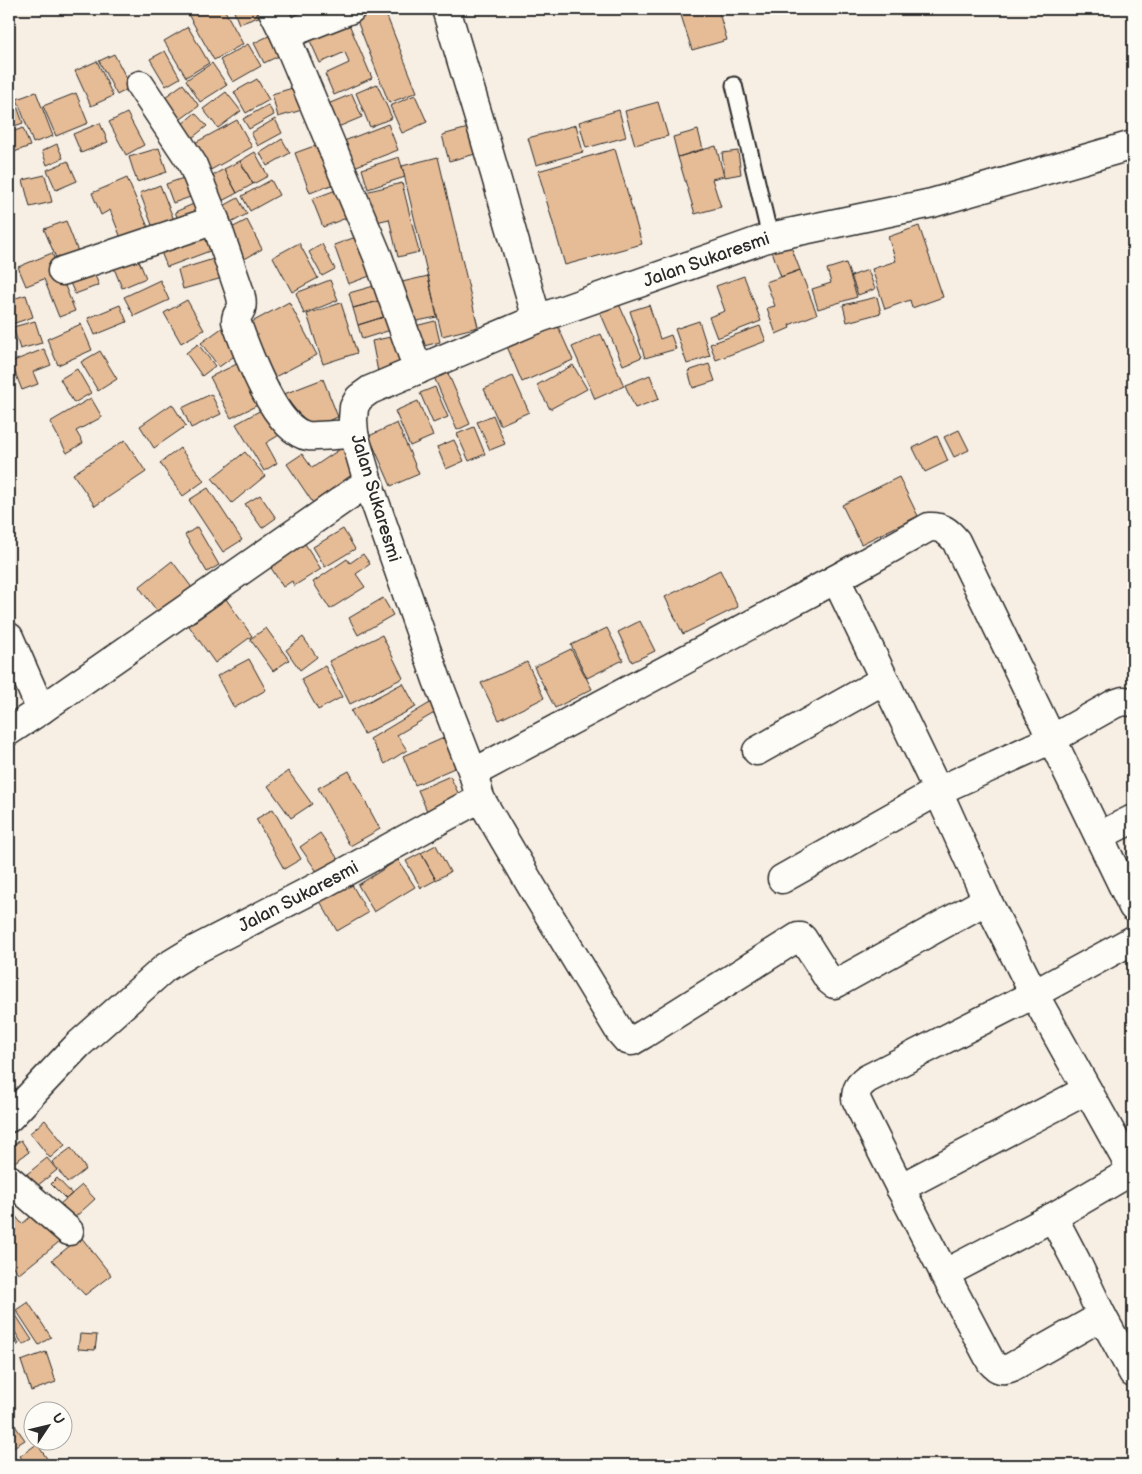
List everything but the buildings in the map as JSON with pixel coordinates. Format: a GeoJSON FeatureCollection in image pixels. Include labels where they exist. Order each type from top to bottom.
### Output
{"type":"FeatureCollection","features":[{"type":"Feature","properties":{"kind":"street"},"geometry":{"type":"LineString","coordinates":[[272,9],[285,34],[378,257],[418,370]]}},
{"type":"Feature","properties":{"kind":"street"},"geometry":{"type":"LineString","coordinates":[[285,34],[351,9]]}},
{"type":"Feature","properties":{"kind":"street"},"geometry":{"type":"LineString","coordinates":[[446,9],[486,141],[536,319]]}},
{"type":"Feature","properties":{"kind":"street"},"geometry":{"type":"LineString","coordinates":[[140,85],[192,163],[215,220],[241,296],[241,308],[236,316],[251,362],[282,417],[293,429],[308,436],[354,434]]}},
{"type":"Feature","properties":{"kind":"street","name":"Jalan Sukaresmi"},"geometry":{"type":"LineString","coordinates":[[9,1118],[78,1045],[166,968],[189,953],[323,884],[477,785],[437,680],[368,482],[354,434],[354,407],[359,398],[370,390],[536,319],[770,237],[932,203],[1133,145]]}},
{"type":"Feature","properties":{"kind":"street"},"geometry":{"type":"LineString","coordinates":[[62,271],[215,220]]}},
{"type":"Feature","properties":{"kind":"street"},"geometry":{"type":"LineString","coordinates":[[9,731],[368,482]]}},
{"type":"Feature","properties":{"kind":"street"},"geometry":{"type":"LineString","coordinates":[[987,900],[834,984],[829,980],[803,939],[798,937],[644,1034],[632,1041],[627,1040],[620,1032],[532,887],[477,785],[836,578],[929,526],[936,526],[950,533],[956,541],[1133,907]]}},
{"type":"Feature","properties":{"kind":"street"},"geometry":{"type":"LineString","coordinates":[[836,578],[987,900],[1034,994],[1128,1163],[1128,1170],[1123,1176],[1053,1217],[944,1274]]}},
{"type":"Feature","properties":{"kind":"street"},"geometry":{"type":"LineString","coordinates":[[9,637],[41,710]]}},
{"type":"Feature","properties":{"kind":"street"},"geometry":{"type":"LineString","coordinates":[[757,751],[884,680]]}},
{"type":"Feature","properties":{"kind":"street"},"geometry":{"type":"LineString","coordinates":[[782,878],[938,792],[1052,739],[1114,704],[1123,701],[1133,702]]}},
{"type":"Feature","properties":{"kind":"street"},"geometry":{"type":"LineString","coordinates":[[1099,836],[1133,820]]}},
{"type":"Feature","properties":{"kind":"street"},"geometry":{"type":"LineString","coordinates":[[1102,1316],[1012,1367],[1000,1370],[992,1362],[944,1274],[856,1099],[856,1092],[859,1085],[867,1079],[1034,994],[1133,940]]}},
{"type":"Feature","properties":{"kind":"street"},"geometry":{"type":"LineString","coordinates":[[900,1188],[1087,1090]]}},
{"type":"Feature","properties":{"kind":"street"},"geometry":{"type":"LineString","coordinates":[[9,1179],[69,1232]]}},
{"type":"Feature","properties":{"kind":"street"},"geometry":{"type":"LineString","coordinates":[[1053,1217],[1102,1316],[1133,1373]]}},
{"type":"Feature","properties":{"kind":"lane"},"geometry":{"type":"LineString","coordinates":[[734,85],[770,237]]}}]}
